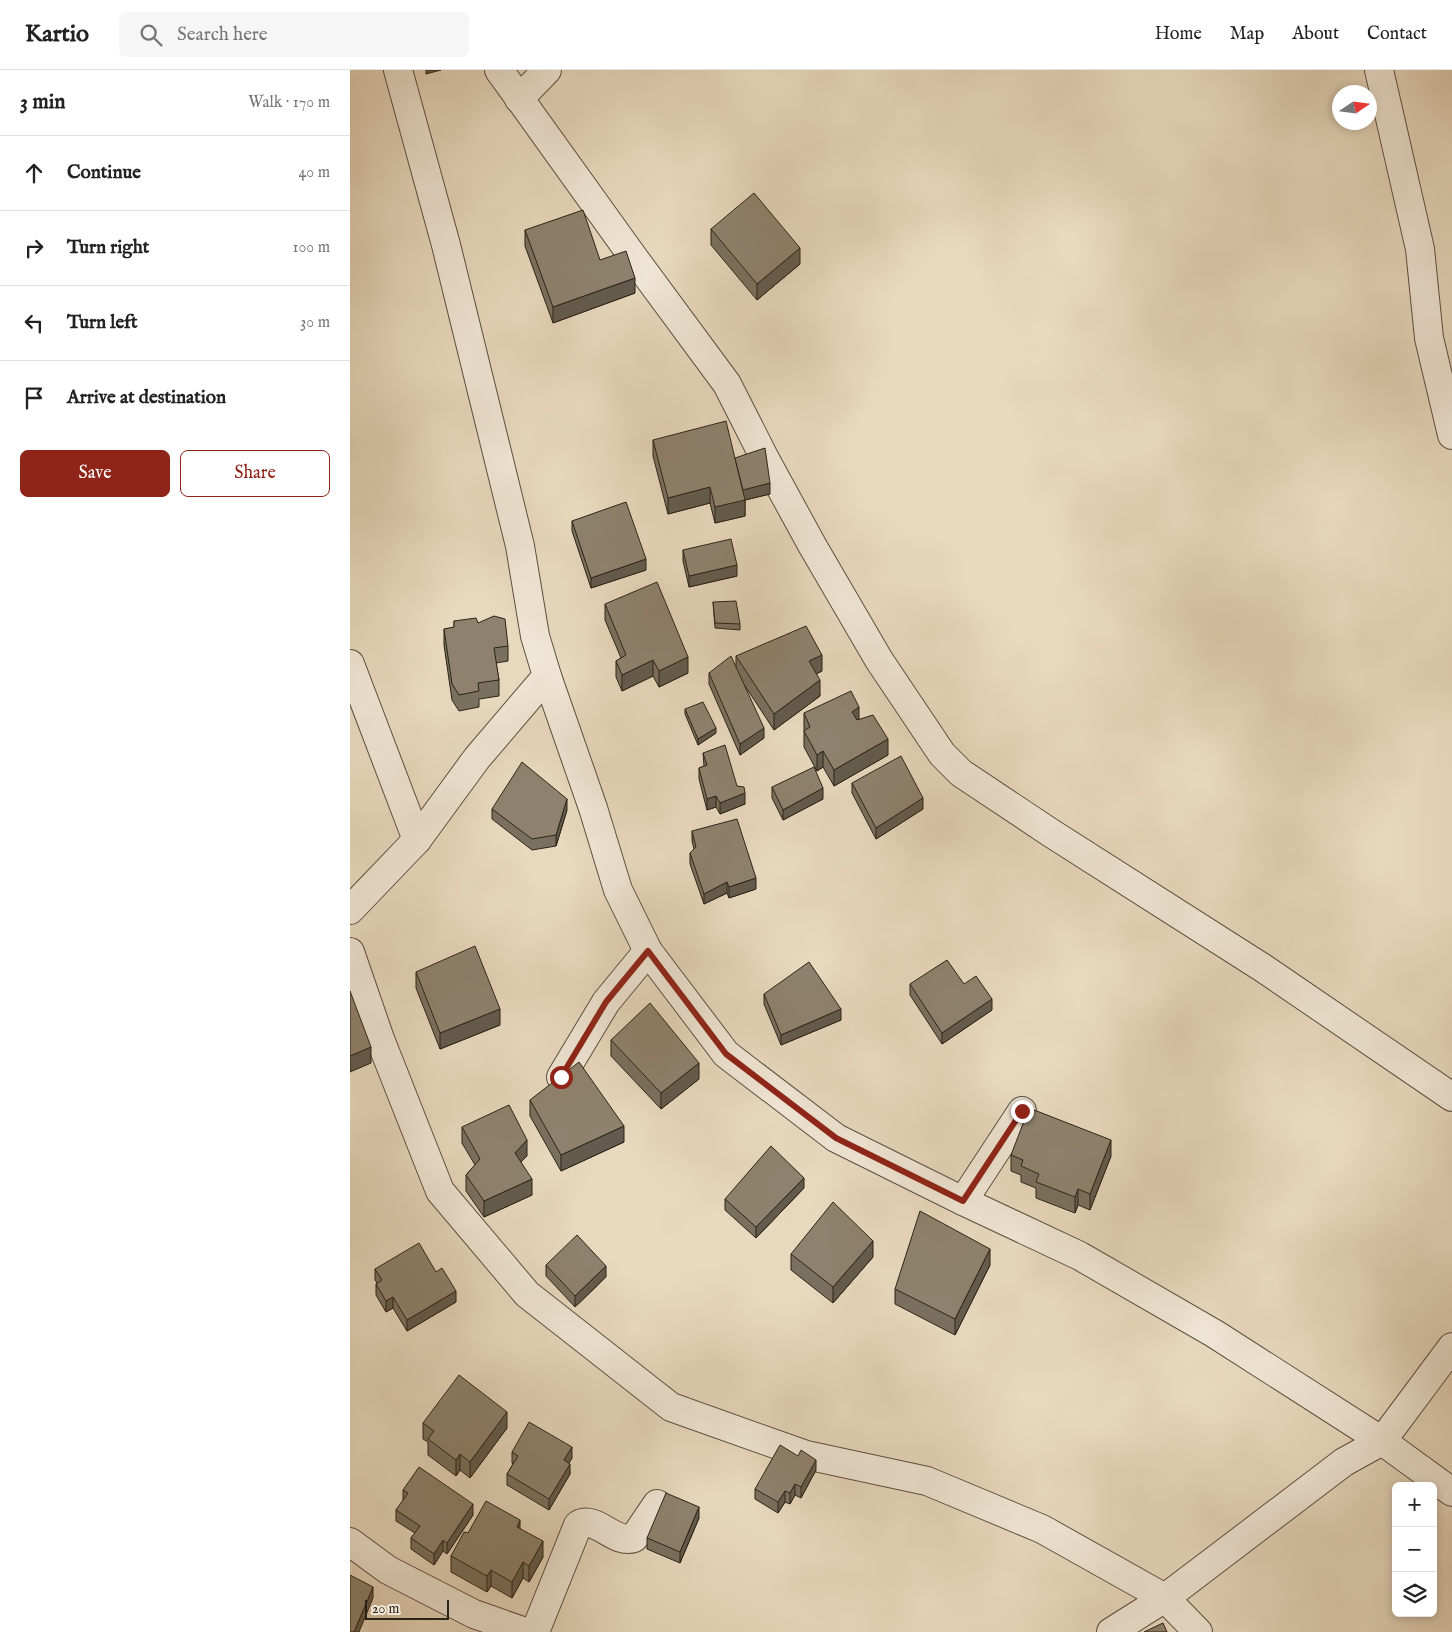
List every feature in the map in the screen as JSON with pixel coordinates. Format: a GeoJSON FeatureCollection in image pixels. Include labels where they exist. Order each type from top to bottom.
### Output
{"type":"FeatureCollection","features":[{"type":"Feature","properties":{"kind":"street"},"geometry":{"type":"LineString","coordinates":[[398,70],[446,246],[520,546],[535,636],[593,808],[618,890],[648,951],[726,1054],[836,1138],[1089,1261],[1216,1334],[1382,1442],[1452,1492]]}},
{"type":"Feature","properties":{"kind":"street"},"geometry":{"type":"LineString","coordinates":[[500,70],[630,254],[727,384],[765,459],[879,660],[942,754],[961,774],[1263,968],[1452,1097]]}},
{"type":"Feature","properties":{"kind":"street"},"geometry":{"type":"LineString","coordinates":[[519,99],[547,70]]}},
{"type":"Feature","properties":{"kind":"street"},"geometry":{"type":"LineString","coordinates":[[1379,70],[1420,249],[1429,338],[1452,435]]}},
{"type":"Feature","properties":{"kind":"street"},"geometry":{"type":"LineString","coordinates":[[350,664],[417,840]]}},
{"type":"Feature","properties":{"kind":"street"},"geometry":{"type":"LineString","coordinates":[[350,910],[417,840],[477,758],[547,676]]}},
{"type":"Feature","properties":{"kind":"street"},"geometry":{"type":"LineString","coordinates":[[561,1077],[606,1002],[648,951]]}},
{"type":"Feature","properties":{"kind":"street"},"geometry":{"type":"LineString","coordinates":[[350,952],[380,1039],[440,1192],[527,1294],[670,1407],[806,1455],[927,1481],[1042,1529],[1165,1598],[1198,1632]]}},
{"type":"Feature","properties":{"kind":"street"},"geometry":{"type":"LineString","coordinates":[[963,1201],[1022,1111]]}},
{"type":"Feature","properties":{"kind":"street"},"geometry":{"type":"LineString","coordinates":[[1111,1632],[1165,1598],[1344,1462],[1382,1442],[1452,1347]]}},
{"type":"Feature","properties":{"kind":"street"},"geometry":{"type":"LineString","coordinates":[[535,1632],[578,1525],[583,1522],[589,1522],[618,1537],[629,1540],[634,1538],[657,1504]]}},
{"type":"Feature","properties":{"kind":"street"},"geometry":{"type":"LineString","coordinates":[[350,1542],[388,1570],[468,1623],[525,1632]]}},
{"type":"Feature","properties":{"kind":"building"},"geometry":{"type":"Polygon","coordinates":[[[754,193],[800,248],[757,284],[711,229],[754,193]]]}},
{"type":"Feature","properties":{"kind":"building"},"geometry":{"type":"Polygon","coordinates":[[[583,210],[600,260],[626,251],[635,278],[553,307],[525,230],[583,210]]]}},
{"type":"Feature","properties":{"kind":"building"},"geometry":{"type":"Polygon","coordinates":[[[726,421],[745,500],[715,507],[710,487],[668,498],[653,440],[726,421]]]}},
{"type":"Feature","properties":{"kind":"building"},"geometry":{"type":"Polygon","coordinates":[[[765,448],[770,483],[743,490],[735,458],[765,448]]]}},
{"type":"Feature","properties":{"kind":"building"},"geometry":{"type":"Polygon","coordinates":[[[626,502],[646,559],[591,578],[572,521],[626,502]]]}},
{"type":"Feature","properties":{"kind":"building"},"geometry":{"type":"Polygon","coordinates":[[[731,539],[737,565],[689,576],[683,550],[731,539]]]}},
{"type":"Feature","properties":{"kind":"building"},"geometry":{"type":"Polygon","coordinates":[[[657,582],[688,657],[659,671],[653,660],[622,675],[616,661],[626,655],[605,604],[657,582]]]}},
{"type":"Feature","properties":{"kind":"building"},"geometry":{"type":"Polygon","coordinates":[[[736,601],[740,624],[715,623],[713,602],[736,601]]]}},
{"type":"Feature","properties":{"kind":"building"},"geometry":{"type":"Polygon","coordinates":[[[494,616],[505,619],[508,646],[494,648],[499,680],[478,683],[479,691],[459,695],[452,684],[444,629],[454,627],[454,621],[476,618],[478,623],[494,616]]]}},
{"type":"Feature","properties":{"kind":"building"},"geometry":{"type":"Polygon","coordinates":[[[806,626],[822,655],[809,661],[820,680],[774,714],[736,656],[806,626]]]}},
{"type":"Feature","properties":{"kind":"building"},"geometry":{"type":"Polygon","coordinates":[[[731,656],[764,728],[740,744],[709,673],[731,656]]]}},
{"type":"Feature","properties":{"kind":"building"},"geometry":{"type":"Polygon","coordinates":[[[851,691],[859,707],[852,712],[857,720],[873,715],[888,739],[834,770],[823,751],[817,755],[804,731],[810,727],[804,713],[851,691]]]}},
{"type":"Feature","properties":{"kind":"building"},"geometry":{"type":"Polygon","coordinates":[[[703,702],[716,728],[698,739],[685,709],[703,702]]]}},
{"type":"Feature","properties":{"kind":"building"},"geometry":{"type":"Polygon","coordinates":[[[725,745],[737,786],[744,787],[745,793],[720,803],[716,796],[707,799],[699,768],[707,765],[703,753],[725,745]]]}},
{"type":"Feature","properties":{"kind":"building"},"geometry":{"type":"Polygon","coordinates":[[[901,756],[923,798],[876,828],[852,783],[901,756]]]}},
{"type":"Feature","properties":{"kind":"building"},"geometry":{"type":"Polygon","coordinates":[[[522,762],[567,799],[556,835],[532,839],[492,809],[522,762]]]}},
{"type":"Feature","properties":{"kind":"building"},"geometry":{"type":"Polygon","coordinates":[[[814,767],[823,788],[783,810],[772,787],[814,767]]]}},
{"type":"Feature","properties":{"kind":"building"},"geometry":{"type":"Polygon","coordinates":[[[737,819],[756,878],[729,887],[727,882],[704,894],[690,853],[696,847],[692,831],[737,819]]]}},
{"type":"Feature","properties":{"kind":"building"},"geometry":{"type":"Polygon","coordinates":[[[475,946],[500,1009],[440,1033],[416,972],[475,946]]]}},
{"type":"Feature","properties":{"kind":"building"},"geometry":{"type":"Polygon","coordinates":[[[947,960],[964,984],[976,976],[992,999],[942,1033],[910,984],[947,960]]]}},
{"type":"Feature","properties":{"kind":"building"},"geometry":{"type":"Polygon","coordinates":[[[809,962],[841,1009],[781,1035],[764,994],[809,962]]]}},
{"type":"Feature","properties":{"kind":"building"},"geometry":{"type":"Polygon","coordinates":[[[350,991],[371,1047],[350,1056],[350,991]]]}},
{"type":"Feature","properties":{"kind":"building"},"geometry":{"type":"Polygon","coordinates":[[[650,1003],[699,1063],[661,1093],[611,1040],[650,1003]]]}},
{"type":"Feature","properties":{"kind":"building"},"geometry":{"type":"Polygon","coordinates":[[[579,1062],[624,1126],[561,1155],[530,1100],[579,1062]]]}},
{"type":"Feature","properties":{"kind":"building"},"geometry":{"type":"Polygon","coordinates":[[[509,1105],[527,1140],[515,1153],[532,1179],[484,1201],[466,1175],[480,1159],[462,1127],[509,1105]]]}},
{"type":"Feature","properties":{"kind":"building"},"geometry":{"type":"Polygon","coordinates":[[[1029,1108],[1111,1140],[1090,1194],[1078,1189],[1075,1197],[1036,1182],[1039,1174],[1021,1166],[1023,1160],[1011,1155],[1029,1108]]]}},
{"type":"Feature","properties":{"kind":"building"},"geometry":{"type":"Polygon","coordinates":[[[771,1146],[804,1178],[756,1227],[725,1199],[771,1146]]]}},
{"type":"Feature","properties":{"kind":"building"},"geometry":{"type":"Polygon","coordinates":[[[833,1202],[873,1241],[833,1287],[791,1254],[833,1202]]]}},
{"type":"Feature","properties":{"kind":"building"},"geometry":{"type":"Polygon","coordinates":[[[920,1211],[990,1249],[955,1319],[895,1289],[920,1211]]]}},
{"type":"Feature","properties":{"kind":"building"},"geometry":{"type":"Polygon","coordinates":[[[577,1235],[606,1266],[575,1296],[546,1265],[577,1235]]]}},
{"type":"Feature","properties":{"kind":"building"},"geometry":{"type":"Polygon","coordinates":[[[419,1243],[436,1272],[442,1268],[456,1291],[407,1320],[393,1297],[386,1301],[376,1284],[382,1280],[375,1269],[419,1243]]]}},
{"type":"Feature","properties":{"kind":"building"},"geometry":{"type":"Polygon","coordinates":[[[459,1375],[507,1412],[470,1462],[460,1454],[456,1460],[428,1439],[434,1431],[423,1423],[459,1375]]]}},
{"type":"Feature","properties":{"kind":"building"},"geometry":{"type":"Polygon","coordinates":[[[529,1422],[572,1447],[564,1460],[570,1464],[549,1499],[507,1474],[518,1456],[512,1452],[529,1422]]]}},
{"type":"Feature","properties":{"kind":"building"},"geometry":{"type":"Polygon","coordinates":[[[780,1445],[798,1456],[801,1450],[816,1460],[801,1487],[795,1484],[790,1493],[785,1491],[778,1502],[755,1489],[780,1445]]]}},
{"type":"Feature","properties":{"kind":"building"},"geometry":{"type":"Polygon","coordinates":[[[419,1467],[473,1504],[447,1543],[443,1540],[434,1554],[411,1538],[420,1526],[396,1510],[408,1493],[403,1490],[419,1467]]]}},
{"type":"Feature","properties":{"kind":"building"},"geometry":{"type":"Polygon","coordinates":[[[666,1493],[699,1507],[680,1552],[647,1538],[666,1493]]]}},
{"type":"Feature","properties":{"kind":"building"},"geometry":{"type":"Polygon","coordinates":[[[486,1501],[520,1520],[517,1527],[543,1541],[529,1566],[523,1562],[512,1582],[491,1570],[487,1576],[451,1556],[464,1532],[468,1533],[486,1501]]]}},
{"type":"Feature","properties":{"kind":"building"},"geometry":{"type":"Polygon","coordinates":[[[350,1575],[373,1587],[354,1632],[350,1632],[350,1575]]]}},
{"type":"Feature","properties":{"kind":"building"},"geometry":{"type":"Polygon","coordinates":[[[1163,1623],[1167,1632],[1144,1632],[1163,1623]]]}},
{"type":"Feature","properties":{"kind":"route"},"geometry":{"type":"LineString","coordinates":[[561,1077],[606,1002],[648,951],[726,1054],[836,1138],[963,1201],[1022,1111]]}}]}
